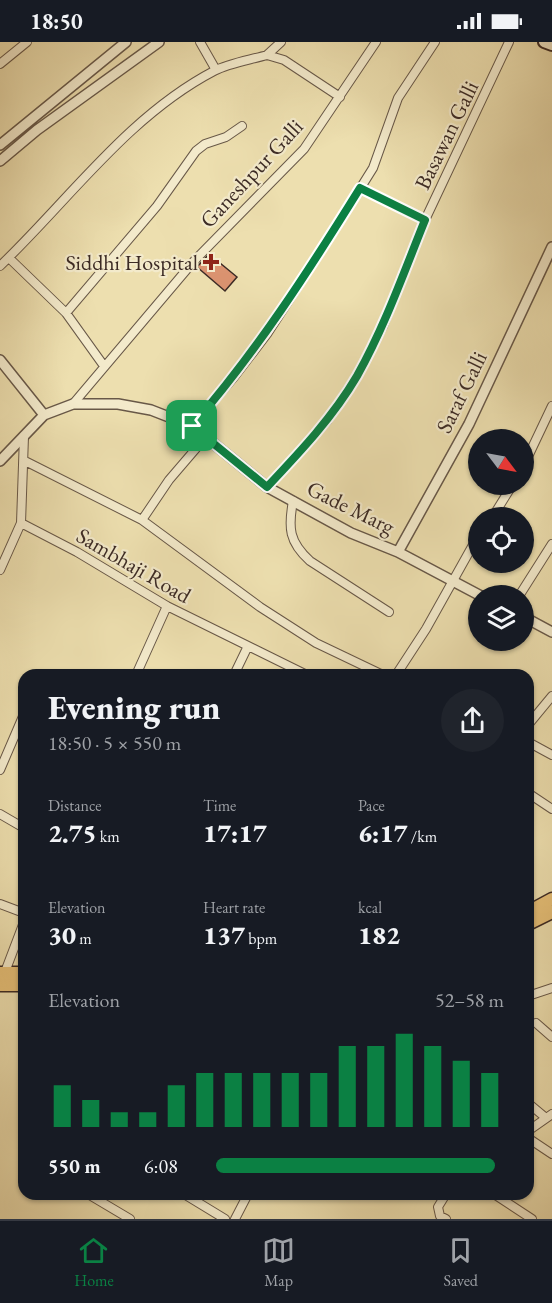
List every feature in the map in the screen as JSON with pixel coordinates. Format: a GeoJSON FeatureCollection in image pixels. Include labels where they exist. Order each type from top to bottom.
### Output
{"type":"FeatureCollection","features":[{"type":"Feature","properties":{"kind":"main road"},"geometry":{"type":"LineString","coordinates":[[544,42],[552,45]]}},
{"type":"Feature","properties":{"kind":"main road"},"geometry":{"type":"LineString","coordinates":[[534,909],[552,899]]}},
{"type":"Feature","properties":{"kind":"main road"},"geometry":{"type":"LineString","coordinates":[[534,921],[552,912]]}},
{"type":"Feature","properties":{"kind":"main road"},"geometry":{"type":"LineString","coordinates":[[2,973],[18,973]]}},
{"type":"Feature","properties":{"kind":"main road"},"geometry":{"type":"LineString","coordinates":[[0,984],[18,985]]}},
{"type":"Feature","properties":{"kind":"street"},"geometry":{"type":"LineString","coordinates":[[0,64],[27,42]]}},
{"type":"Feature","properties":{"kind":"street"},"geometry":{"type":"LineString","coordinates":[[0,145],[126,42]]}},
{"type":"Feature","properties":{"kind":"street"},"geometry":{"type":"LineString","coordinates":[[0,161],[46,124],[159,42]]}},
{"type":"Feature","properties":{"kind":"street"},"geometry":{"type":"LineString","coordinates":[[200,42],[216,70]]}},
{"type":"Feature","properties":{"kind":"street"},"geometry":{"type":"LineString","coordinates":[[267,56],[281,42]]}},
{"type":"Feature","properties":{"kind":"street","name":"Ganeshpur Galli"},"geometry":{"type":"LineString","coordinates":[[73,404],[194,261],[304,149],[376,42]]}},
{"type":"Feature","properties":{"kind":"street"},"geometry":{"type":"LineString","coordinates":[[192,426],[267,334],[360,188],[381,149],[398,98],[435,42]]}},
{"type":"Feature","properties":{"kind":"street","name":"Basawan Galli"},"geometry":{"type":"LineString","coordinates":[[267,487],[327,421],[356,376],[383,326],[425,220],[509,42]]}},
{"type":"Feature","properties":{"kind":"street"},"geometry":{"type":"LineString","coordinates":[[0,266],[138,123],[216,70],[267,56],[284,60],[340,97]]}},
{"type":"Feature","properties":{"kind":"street"},"geometry":{"type":"LineString","coordinates":[[66,313],[171,189],[196,151],[205,144],[226,137],[242,126]]}},
{"type":"Feature","properties":{"kind":"street"},"geometry":{"type":"LineString","coordinates":[[360,188],[425,220]]}},
{"type":"Feature","properties":{"kind":"street","name":"Saraf Galli"},"geometry":{"type":"LineString","coordinates":[[398,552],[469,424],[552,247]]}},
{"type":"Feature","properties":{"kind":"street"},"geometry":{"type":"LineString","coordinates":[[9,258],[66,313],[104,366]]}},
{"type":"Feature","properties":{"kind":"street"},"geometry":{"type":"LineString","coordinates":[[0,360],[44,415],[1,458]]}},
{"type":"Feature","properties":{"kind":"street","name":"Gade Marg"},"geometry":{"type":"LineString","coordinates":[[44,415],[73,404],[118,404],[151,410],[192,426],[267,487],[351,532],[398,552],[468,590]]}},
{"type":"Feature","properties":{"kind":"street"},"geometry":{"type":"LineString","coordinates":[[534,444],[552,406]]}},
{"type":"Feature","properties":{"kind":"street"},"geometry":{"type":"LineString","coordinates":[[0,570],[21,523],[25,461],[24,436]]}},
{"type":"Feature","properties":{"kind":"street"},"geometry":{"type":"LineString","coordinates":[[142,520],[170,480],[205,438]]}},
{"type":"Feature","properties":{"kind":"street"},"geometry":{"type":"LineString","coordinates":[[25,461],[142,520],[260,607],[316,643],[370,669]]}},
{"type":"Feature","properties":{"kind":"street"},"geometry":{"type":"LineString","coordinates":[[293,501],[289,523],[290,536],[299,551],[310,561],[389,612]]}},
{"type":"Feature","properties":{"kind":"street","name":"Sambhaji Road"},"geometry":{"type":"LineString","coordinates":[[21,523],[77,552],[167,606],[295,669]]}},
{"type":"Feature","properties":{"kind":"street"},"geometry":{"type":"LineString","coordinates":[[526,585],[552,544]]}},
{"type":"Feature","properties":{"kind":"street"},"geometry":{"type":"LineString","coordinates":[[400,669],[426,629],[468,553]]}},
{"type":"Feature","properties":{"kind":"street"},"geometry":{"type":"LineString","coordinates":[[139,669],[167,606]]}},
{"type":"Feature","properties":{"kind":"street"},"geometry":{"type":"LineString","coordinates":[[534,622],[552,632]]}},
{"type":"Feature","properties":{"kind":"street"},"geometry":{"type":"LineString","coordinates":[[237,669],[248,646]]}},
{"type":"Feature","properties":{"kind":"street"},"geometry":{"type":"LineString","coordinates":[[534,718],[552,696]]}},
{"type":"Feature","properties":{"kind":"street"},"geometry":{"type":"LineString","coordinates":[[0,770],[18,728]]}},
{"type":"Feature","properties":{"kind":"street"},"geometry":{"type":"LineString","coordinates":[[534,745],[552,755]]}},
{"type":"Feature","properties":{"kind":"street"},"geometry":{"type":"LineString","coordinates":[[534,797],[552,809]]}},
{"type":"Feature","properties":{"kind":"street"},"geometry":{"type":"LineString","coordinates":[[0,814],[18,824]]}},
{"type":"Feature","properties":{"kind":"street"},"geometry":{"type":"LineString","coordinates":[[0,904],[18,911]]}},
{"type":"Feature","properties":{"kind":"street"},"geometry":{"type":"LineString","coordinates":[[2,973],[18,936]]}},
{"type":"Feature","properties":{"kind":"street"},"geometry":{"type":"LineString","coordinates":[[534,994],[552,988]]}},
{"type":"Feature","properties":{"kind":"street"},"geometry":{"type":"LineString","coordinates":[[536,1023],[552,1037]]}},
{"type":"Feature","properties":{"kind":"street"},"geometry":{"type":"LineString","coordinates":[[534,1107],[549,1116],[534,1127]]}},
{"type":"Feature","properties":{"kind":"street"},"geometry":{"type":"LineString","coordinates":[[534,1142],[552,1154]]}},
{"type":"Feature","properties":{"kind":"street"},"geometry":{"type":"LineString","coordinates":[[98,1200],[130,1219]]}},
{"type":"Feature","properties":{"kind":"street"},"geometry":{"type":"LineString","coordinates":[[194,1200],[225,1219]]}},
{"type":"Feature","properties":{"kind":"street"},"geometry":{"type":"LineString","coordinates":[[235,1219],[245,1200]]}},
{"type":"Feature","properties":{"kind":"street"},"geometry":{"type":"LineString","coordinates":[[442,1200],[438,1207],[440,1216],[446,1219]]}},
{"type":"Feature","properties":{"kind":"street"},"geometry":{"type":"LineString","coordinates":[[503,1200],[532,1219]]}},
{"type":"Feature","properties":{"kind":"building"},"geometry":{"type":"Polygon","coordinates":[[[209,254],[237,277],[225,291],[197,267],[209,254]]]}},
{"type":"Feature","properties":{"kind":"place","name":"Siddhi Hospital"},"geometry":{"type":"Point","coordinates":[211,262]}},
{"type":"Feature","properties":{"kind":"route"},"geometry":{"type":"LineString","coordinates":[[360,188],[425,220],[383,326],[356,376],[327,421],[267,487],[192,426],[267,334],[360,188]]}}]}
